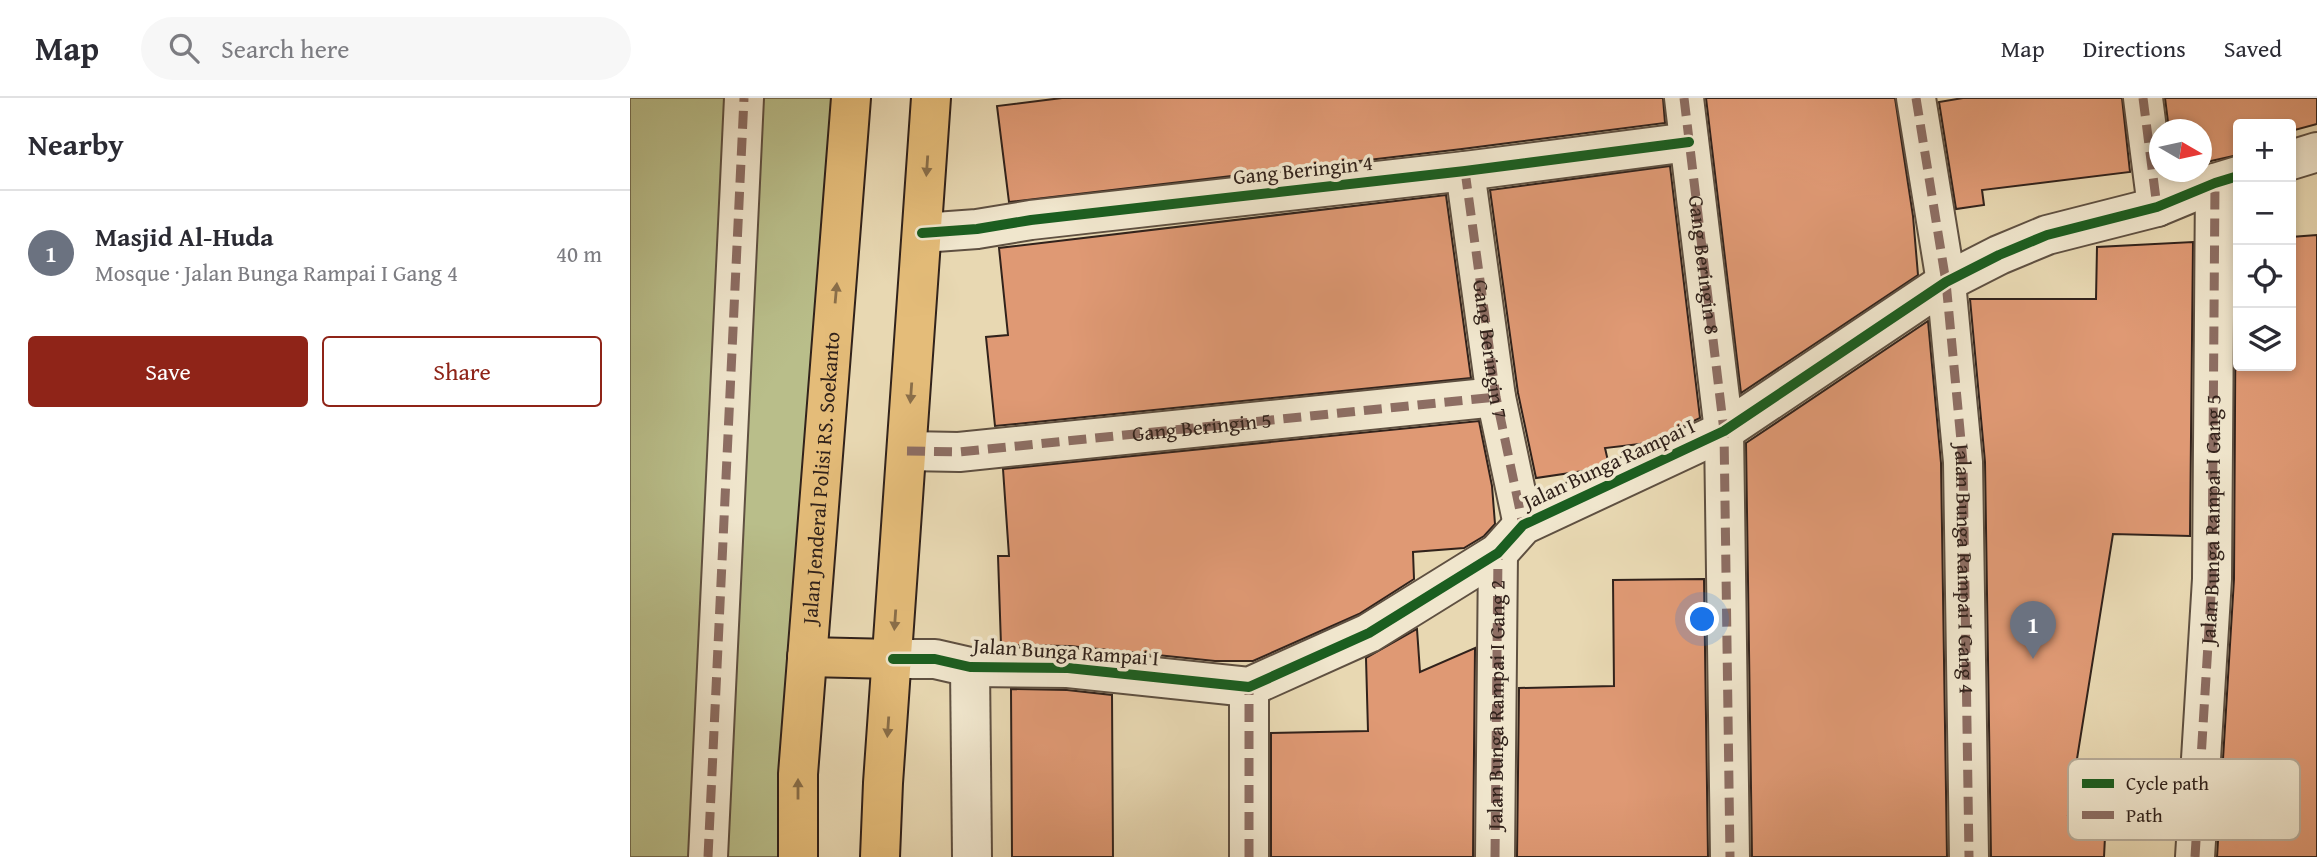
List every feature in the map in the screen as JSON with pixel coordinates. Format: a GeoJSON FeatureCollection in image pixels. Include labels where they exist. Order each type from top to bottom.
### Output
{"type":"FeatureCollection","features":[{"type":"Feature","properties":{"kind":"main road","name":"Jalan Jenderal Polisi RS. Soekanto"},"geometry":{"type":"LineString","coordinates":[[798,857],[798,774],[851,98]]}},
{"type":"Feature","properties":{"kind":"main road"},"geometry":{"type":"LineString","coordinates":[[880,857],[931,98]]}},
{"type":"Feature","properties":{"kind":"main road"},"geometry":{"type":"LineString","coordinates":[[807,657],[893,659]]}},
{"type":"Feature","properties":{"kind":"street"},"geometry":{"type":"LineString","coordinates":[[708,857],[744,98]]}},
{"type":"Feature","properties":{"kind":"street","name":"Gang Beringin 8"},"geometry":{"type":"LineString","coordinates":[[1684,98],[1724,431],[1730,857]]}},
{"type":"Feature","properties":{"kind":"street","name":"Jalan Bunga Rampai I Gang 4"},"geometry":{"type":"LineString","coordinates":[[1916,98],[1946,282],[1964,462],[1969,857]]}},
{"type":"Feature","properties":{"kind":"street"},"geometry":{"type":"LineString","coordinates":[[2143,98],[2157,207]]}},
{"type":"Feature","properties":{"kind":"street","name":"Gang Beringin 4"},"geometry":{"type":"LineString","coordinates":[[922,233],[977,229],[1031,220],[1465,171],[1689,142]]}},
{"type":"Feature","properties":{"kind":"street"},"geometry":{"type":"LineString","coordinates":[[2296,158],[2317,152]]}},
{"type":"Feature","properties":{"kind":"street","name":"Gang Beringin 7"},"geometry":{"type":"LineString","coordinates":[[1465,171],[1496,397],[1523,525]]}},
{"type":"Feature","properties":{"kind":"street","name":"Jalan Bunga Rampai I"},"geometry":{"type":"LineString","coordinates":[[893,659],[935,659],[970,667],[1068,668],[1249,687],[1369,633],[1497,553],[1523,525],[1724,431],[1946,282],[1999,255],[2047,235],[2157,207],[2227,179]]}},
{"type":"Feature","properties":{"kind":"street","name":"Jalan Bunga Rampai I Gang 5"},"geometry":{"type":"LineString","coordinates":[[2201,759],[2212,579],[2227,179]]}},
{"type":"Feature","properties":{"kind":"street","name":"Gang Beringin 5"},"geometry":{"type":"LineString","coordinates":[[907,451],[959,452],[1496,397]]}},
{"type":"Feature","properties":{"kind":"street","name":"Jalan Bunga Rampai I Gang 2"},"geometry":{"type":"LineString","coordinates":[[1495,857],[1497,553]]}},
{"type":"Feature","properties":{"kind":"street"},"geometry":{"type":"LineString","coordinates":[[970,667],[972,857]]}},
{"type":"Feature","properties":{"kind":"street"},"geometry":{"type":"LineString","coordinates":[[1249,687],[1249,857]]}},
{"type":"Feature","properties":{"kind":"green space"},"geometry":{"type":"Polygon","coordinates":[[[630,98],[851,98],[798,857],[630,857],[630,98]]]}},
{"type":"Feature","properties":{"kind":"building"},"geometry":{"type":"Polygon","coordinates":[[[1062,98],[1663,98],[1665,123],[1009,202],[997,106],[1062,98]]]}},
{"type":"Feature","properties":{"kind":"building"},"geometry":{"type":"Polygon","coordinates":[[[1706,98],[1895,98],[1913,216],[1918,275],[1741,393],[1706,98]]]}},
{"type":"Feature","properties":{"kind":"building"},"geometry":{"type":"Polygon","coordinates":[[[1963,98],[2122,98],[2130,172],[1982,190],[1984,205],[1956,209],[1939,102],[1963,98]]]}},
{"type":"Feature","properties":{"kind":"building"},"geometry":{"type":"Polygon","coordinates":[[[2165,98],[2317,98],[2317,124],[2296,130],[2296,119],[2233,119],[2233,156],[2212,161],[2212,119],[2168,119],[2165,98]]]}},
{"type":"Feature","properties":{"kind":"building"},"geometry":{"type":"Polygon","coordinates":[[[1670,166],[1700,418],[1648,443],[1605,448],[1608,461],[1590,470],[1536,478],[1518,393],[1490,190],[1670,166]]]}},
{"type":"Feature","properties":{"kind":"building"},"geometry":{"type":"Polygon","coordinates":[[[1446,195],[1471,378],[995,426],[986,337],[1008,335],[999,248],[1446,195]]]}},
{"type":"Feature","properties":{"kind":"building"},"geometry":{"type":"Polygon","coordinates":[[[2317,235],[2317,857],[2217,857],[2218,840],[2300,840],[2300,759],[2223,759],[2234,579],[2235,371],[2296,371],[2296,237],[2317,235]]]}},
{"type":"Feature","properties":{"kind":"building"},"geometry":{"type":"Polygon","coordinates":[[[2193,242],[2190,536],[2113,534],[2077,759],[2068,759],[2068,840],[2105,840],[2104,857],[1991,857],[1985,462],[1970,299],[2096,299],[2097,247],[2193,242]]]}},
{"type":"Feature","properties":{"kind":"building"},"geometry":{"type":"Polygon","coordinates":[[[1928,321],[1941,463],[1947,857],[1752,857],[1746,443],[1928,321]]]}},
{"type":"Feature","properties":{"kind":"building"},"geometry":{"type":"Polygon","coordinates":[[[1479,421],[1492,486],[1495,524],[1484,536],[1464,548],[1413,552],[1414,579],[1359,614],[1253,661],[1215,661],[1070,646],[1001,645],[998,556],[1009,556],[1003,469],[1479,421]]]}},
{"type":"Feature","properties":{"kind":"building"},"geometry":{"type":"Polygon","coordinates":[[[1704,579],[1708,857],[1517,857],[1519,688],[1614,686],[1613,580],[1704,579]]]}},
{"type":"Feature","properties":{"kind":"building"},"geometry":{"type":"Polygon","coordinates":[[[1417,629],[1420,672],[1475,648],[1473,857],[1271,857],[1271,733],[1368,731],[1366,658],[1417,629]]]}},
{"type":"Feature","properties":{"kind":"building"},"geometry":{"type":"Polygon","coordinates":[[[1011,689],[1067,690],[1112,695],[1113,857],[1012,857],[1011,689]]]}},
{"type":"Feature","properties":{"kind":"marked path"},"geometry":{"type":"LineString","coordinates":[[708,857],[744,98]]}},
{"type":"Feature","properties":{"kind":"marked path"},"geometry":{"type":"LineString","coordinates":[[1684,98],[1724,431],[1730,857]]}},
{"type":"Feature","properties":{"kind":"marked path"},"geometry":{"type":"LineString","coordinates":[[1916,98],[1946,282],[1963,462],[1969,857]]}},
{"type":"Feature","properties":{"kind":"marked path"},"geometry":{"type":"LineString","coordinates":[[2143,98],[2157,207]]}},
{"type":"Feature","properties":{"kind":"marked path"},"geometry":{"type":"LineString","coordinates":[[1465,171],[1496,397],[1523,525]]}},
{"type":"Feature","properties":{"kind":"marked path"},"geometry":{"type":"LineString","coordinates":[[2201,759],[2212,579],[2215,183]]}},
{"type":"Feature","properties":{"kind":"marked path"},"geometry":{"type":"LineString","coordinates":[[907,451],[959,452],[1496,397]]}},
{"type":"Feature","properties":{"kind":"marked path"},"geometry":{"type":"LineString","coordinates":[[1495,857],[1498,553]]}},
{"type":"Feature","properties":{"kind":"marked path"},"geometry":{"type":"LineString","coordinates":[[1249,687],[1249,857]]}},
{"type":"Feature","properties":{"kind":"marked path"},"geometry":{"type":"LineString","coordinates":[[2195,857],[2196,840]]}},
{"type":"Feature","properties":{"kind":"cycle path"},"geometry":{"type":"LineString","coordinates":[[922,233],[977,229],[1031,220],[1465,171],[1689,142]]}},
{"type":"Feature","properties":{"kind":"cycle path"},"geometry":{"type":"LineString","coordinates":[[893,659],[935,659],[970,667],[1068,668],[1249,687],[1369,633],[1498,553],[1523,525],[1724,431],[1946,282],[1999,255],[2047,235],[2157,207],[2233,178]]}},
{"type":"Feature","properties":{"kind":"place","name":"Masjid Al-Huda"},"geometry":{"type":"Point","coordinates":[2033,659]}}]}
